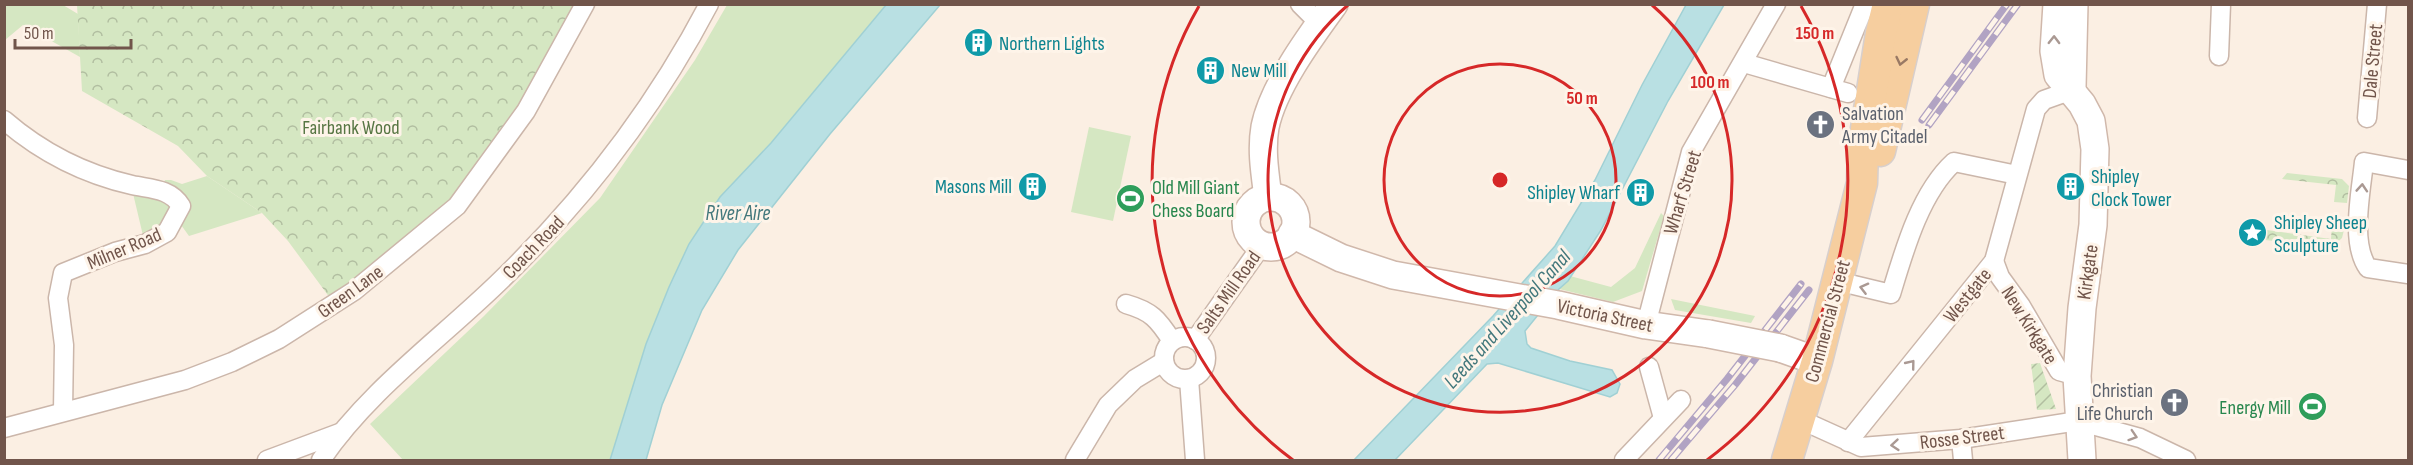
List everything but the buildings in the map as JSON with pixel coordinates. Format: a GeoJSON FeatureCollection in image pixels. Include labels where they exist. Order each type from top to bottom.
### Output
{"type":"FeatureCollection","features":[{"type":"Feature","properties":{"kind":"main road","name":"Commercial Street"},"geometry":{"type":"LineString","coordinates":[[1788,460],[1817,362],[1862,183],[1865,137],[1881,33],[1888,4]]}},
{"type":"Feature","properties":{"kind":"main road","name":"Commercial Street"},"geometry":{"type":"LineString","coordinates":[[1862,183],[1881,150],[1914,4]]}},
{"type":"Feature","properties":{"kind":"street","name":"Green Lane"},"geometry":{"type":"LineString","coordinates":[[4,428],[185,380],[232,362],[279,339],[354,291],[457,206],[526,111],[585,4]]}},
{"type":"Feature","properties":{"kind":"street","name":"Coach Road"},"geometry":{"type":"LineString","coordinates":[[321,460],[342,432],[396,376],[496,285],[579,199],[654,99],[709,4]]}},
{"type":"Feature","properties":{"kind":"street"},"geometry":{"type":"LineString","coordinates":[[1292,234],[1295,222],[1289,206],[1276,197],[1268,197],[1263,153],[1265,125],[1291,68],[1327,14],[1300,4]]}},
{"type":"Feature","properties":{"kind":"street","name":"Wharf Street"},"geometry":{"type":"LineString","coordinates":[[1646,325],[1691,152],[1776,4]]}},
{"type":"Feature","properties":{"kind":"street"},"geometry":{"type":"LineString","coordinates":[[1744,63],[1840,91],[1865,4]]}},
{"type":"Feature","properties":{"kind":"street","name":"Kirkgate"},"geometry":{"type":"LineString","coordinates":[[2057,4],[2054,51],[2058,75],[2072,90],[2091,121],[2095,149],[2093,225],[2082,308],[2077,376],[2082,460]]}},
{"type":"Feature","properties":{"kind":"street"},"geometry":{"type":"LineString","coordinates":[[2072,90],[2074,4]]}},
{"type":"Feature","properties":{"kind":"street"},"geometry":{"type":"LineString","coordinates":[[2219,56],[2221,4]]}},
{"type":"Feature","properties":{"kind":"street","name":"Dale Street"},"geometry":{"type":"LineString","coordinates":[[2367,118],[2377,4]]}},
{"type":"Feature","properties":{"kind":"street","name":"Westgate"},"geometry":{"type":"LineString","coordinates":[[1848,442],[1995,261],[2036,109],[2044,100],[2072,90]]}},
{"type":"Feature","properties":{"kind":"street","name":"Milner Road"},"geometry":{"type":"LineString","coordinates":[[4,120],[27,140],[78,169],[131,185],[160,190],[176,198],[181,206],[167,232],[145,244],[115,252],[63,273],[58,297],[64,345],[63,411]]}},
{"type":"Feature","properties":{"kind":"street"},"geometry":{"type":"LineString","coordinates":[[1837,281],[1891,294],[1911,228],[1943,172],[1954,162],[2017,176]]}},
{"type":"Feature","properties":{"kind":"street"},"geometry":{"type":"LineString","coordinates":[[2409,170],[2364,162],[2358,244],[2361,259],[2368,268],[2409,274]]}},
{"type":"Feature","properties":{"kind":"street","name":"Salts Mill Road"},"geometry":{"type":"LineString","coordinates":[[1268,197],[1252,205],[1246,220],[1248,232],[1254,241],[1262,245],[1274,246],[1282,244],[1292,234]]}},
{"type":"Feature","properties":{"kind":"street","name":"Victoria Street"},"geometry":{"type":"LineString","coordinates":[[1292,234],[1341,258],[1393,275],[1558,305],[1646,325],[1780,348],[1817,362]]}},
{"type":"Feature","properties":{"kind":"street","name":"Salts Mill Road"},"geometry":{"type":"LineString","coordinates":[[1195,340],[1262,245]]}},
{"type":"Feature","properties":{"kind":"street","name":"New Kirkgate"},"geometry":{"type":"LineString","coordinates":[[1995,261],[2000,277],[2021,306],[2059,371],[2077,376]]}},
{"type":"Feature","properties":{"kind":"street"},"geometry":{"type":"LineString","coordinates":[[1126,303],[1144,309],[1160,321],[1172,341]]}},
{"type":"Feature","properties":{"kind":"street","name":"Salts Mill Road"},"geometry":{"type":"LineString","coordinates":[[1163,362],[1165,351],[1172,341],[1188,337],[1195,340],[1203,348],[1205,364],[1200,374],[1189,379]]}},
{"type":"Feature","properties":{"kind":"street"},"geometry":{"type":"LineString","coordinates":[[1075,460],[1108,405],[1135,379],[1163,362],[1166,370],[1175,377],[1189,379],[1195,460]]}},
{"type":"Feature","properties":{"kind":"street"},"geometry":{"type":"LineString","coordinates":[[1649,367],[1663,418]]}},
{"type":"Feature","properties":{"kind":"street"},"geometry":{"type":"LineString","coordinates":[[1624,460],[1681,400]]}},
{"type":"Feature","properties":{"kind":"street"},"geometry":{"type":"LineString","coordinates":[[1799,419],[1848,442]]}},
{"type":"Feature","properties":{"kind":"street"},"geometry":{"type":"LineString","coordinates":[[2078,421],[2140,438],[2186,460]]}},
{"type":"Feature","properties":{"kind":"street","name":"Rosse Street"},"geometry":{"type":"LineString","coordinates":[[1848,442],[1861,447],[1961,439],[2078,421]]}},
{"type":"Feature","properties":{"kind":"street"},"geometry":{"type":"LineString","coordinates":[[267,460],[342,432]]}},
{"type":"Feature","properties":{"kind":"street"},"geometry":{"type":"LineString","coordinates":[[1961,439],[1963,460]]}},
{"type":"Feature","properties":{"kind":"green space"},"geometry":{"type":"Polygon","coordinates":[[[5,4],[63,5],[78,14],[80,57],[23,25],[5,40],[5,4]]]}},
{"type":"Feature","properties":{"kind":"green space","name":"Fairbank Wood"},"geometry":{"type":"Polygon","coordinates":[[[77,5],[579,5],[525,101],[455,200],[330,298],[288,241],[262,213],[207,176],[178,146],[82,91],[77,5]]]}},
{"type":"Feature","properties":{"kind":"green space"},"geometry":{"type":"Polygon","coordinates":[[[727,5],[886,5],[771,143],[720,197],[669,287],[646,344],[610,460],[403,460],[370,424],[484,316],[600,198],[695,60],[727,5]]]}},
{"type":"Feature","properties":{"kind":"green space"},"geometry":{"type":"Polygon","coordinates":[[[1089,127],[1131,136],[1113,221],[1071,212],[1089,127]]]}},
{"type":"Feature","properties":{"kind":"green space"},"geometry":{"type":"Polygon","coordinates":[[[2287,173],[2342,179],[2349,186],[2347,203],[2334,202],[2336,185],[2282,179],[2287,173]]]}},
{"type":"Feature","properties":{"kind":"green space"},"geometry":{"type":"Polygon","coordinates":[[[207,176],[262,213],[189,236],[176,218],[145,244],[131,185],[160,190],[165,180],[182,184],[207,176]]]}},
{"type":"Feature","properties":{"kind":"green space"},"geometry":{"type":"Polygon","coordinates":[[[1661,213],[1664,216],[1642,291],[1613,302],[1559,289],[1570,276],[1611,287],[1635,268],[1661,213]]]}},
{"type":"Feature","properties":{"kind":"green space"},"geometry":{"type":"Polygon","coordinates":[[[2332,225],[2345,226],[2342,238],[2332,247],[2265,240],[2267,230],[2331,239],[2332,225]]]}},
{"type":"Feature","properties":{"kind":"green space"},"geometry":{"type":"Polygon","coordinates":[[[1671,299],[1755,316],[1751,323],[1675,310],[1671,299]]]}},
{"type":"Feature","properties":{"kind":"green space"},"geometry":{"type":"Polygon","coordinates":[[[2040,363],[2056,409],[2037,410],[2031,364],[2040,363]]]}},
{"type":"Feature","properties":{"kind":"water","name":"River Aire"},"geometry":{"type":"Polygon","coordinates":[[[886,5],[940,5],[830,134],[738,250],[702,310],[662,405],[646,460],[610,460],[646,344],[689,244],[720,197],[771,143],[886,5]]]}},
{"type":"Feature","properties":{"kind":"water","name":"Leeds and Liverpool Canal"},"geometry":{"type":"Polygon","coordinates":[[[1686,5],[1724,5],[1668,101],[1601,230],[1568,281],[1525,331],[1527,344],[1531,348],[1570,361],[1612,370],[1620,384],[1617,393],[1610,397],[1498,363],[1487,364],[1395,460],[1354,460],[1493,316],[1555,246],[1595,180],[1642,85],[1686,5]]]}},
{"type":"Feature","properties":{"kind":"railway"},"geometry":{"type":"LineString","coordinates":[[1922,120],[2007,4]]}},
{"type":"Feature","properties":{"kind":"railway"},"geometry":{"type":"LineString","coordinates":[[1929,125],[2018,4]]}},
{"type":"Feature","properties":{"kind":"railway"},"geometry":{"type":"LineString","coordinates":[[1659,460],[1727,379],[1801,284]]}},
{"type":"Feature","properties":{"kind":"railway"},"geometry":{"type":"LineString","coordinates":[[1671,460],[1735,385],[1809,290]]}},
{"type":"Feature","properties":{"kind":"place","name":"Northern Lights"},"geometry":{"type":"Point","coordinates":[978,43]}},
{"type":"Feature","properties":{"kind":"place","name":"New Mill"},"geometry":{"type":"Point","coordinates":[1210,70]}},
{"type":"Feature","properties":{"kind":"place","name":"Salvation Army Citadel"},"geometry":{"type":"Point","coordinates":[1821,125]}},
{"type":"Feature","properties":{"kind":"place","name":"Masons Mill"},"geometry":{"type":"Point","coordinates":[1033,186]}},
{"type":"Feature","properties":{"kind":"place","name":"Shipley Clock Tower"},"geometry":{"type":"Point","coordinates":[2070,187]}},
{"type":"Feature","properties":{"kind":"place","name":"Shipley Wharf"},"geometry":{"type":"Point","coordinates":[1641,192]}},
{"type":"Feature","properties":{"kind":"place","name":"Old Mill Giant Chess Board"},"geometry":{"type":"Point","coordinates":[1131,199]}},
{"type":"Feature","properties":{"kind":"place","name":"Shipley Sheep Sculpture"},"geometry":{"type":"Point","coordinates":[2253,233]}},
{"type":"Feature","properties":{"kind":"place","name":"Christian Life Church"},"geometry":{"type":"Point","coordinates":[2174,402]}},
{"type":"Feature","properties":{"kind":"place","name":"Energy Mill"},"geometry":{"type":"Point","coordinates":[2312,407]}}]}
